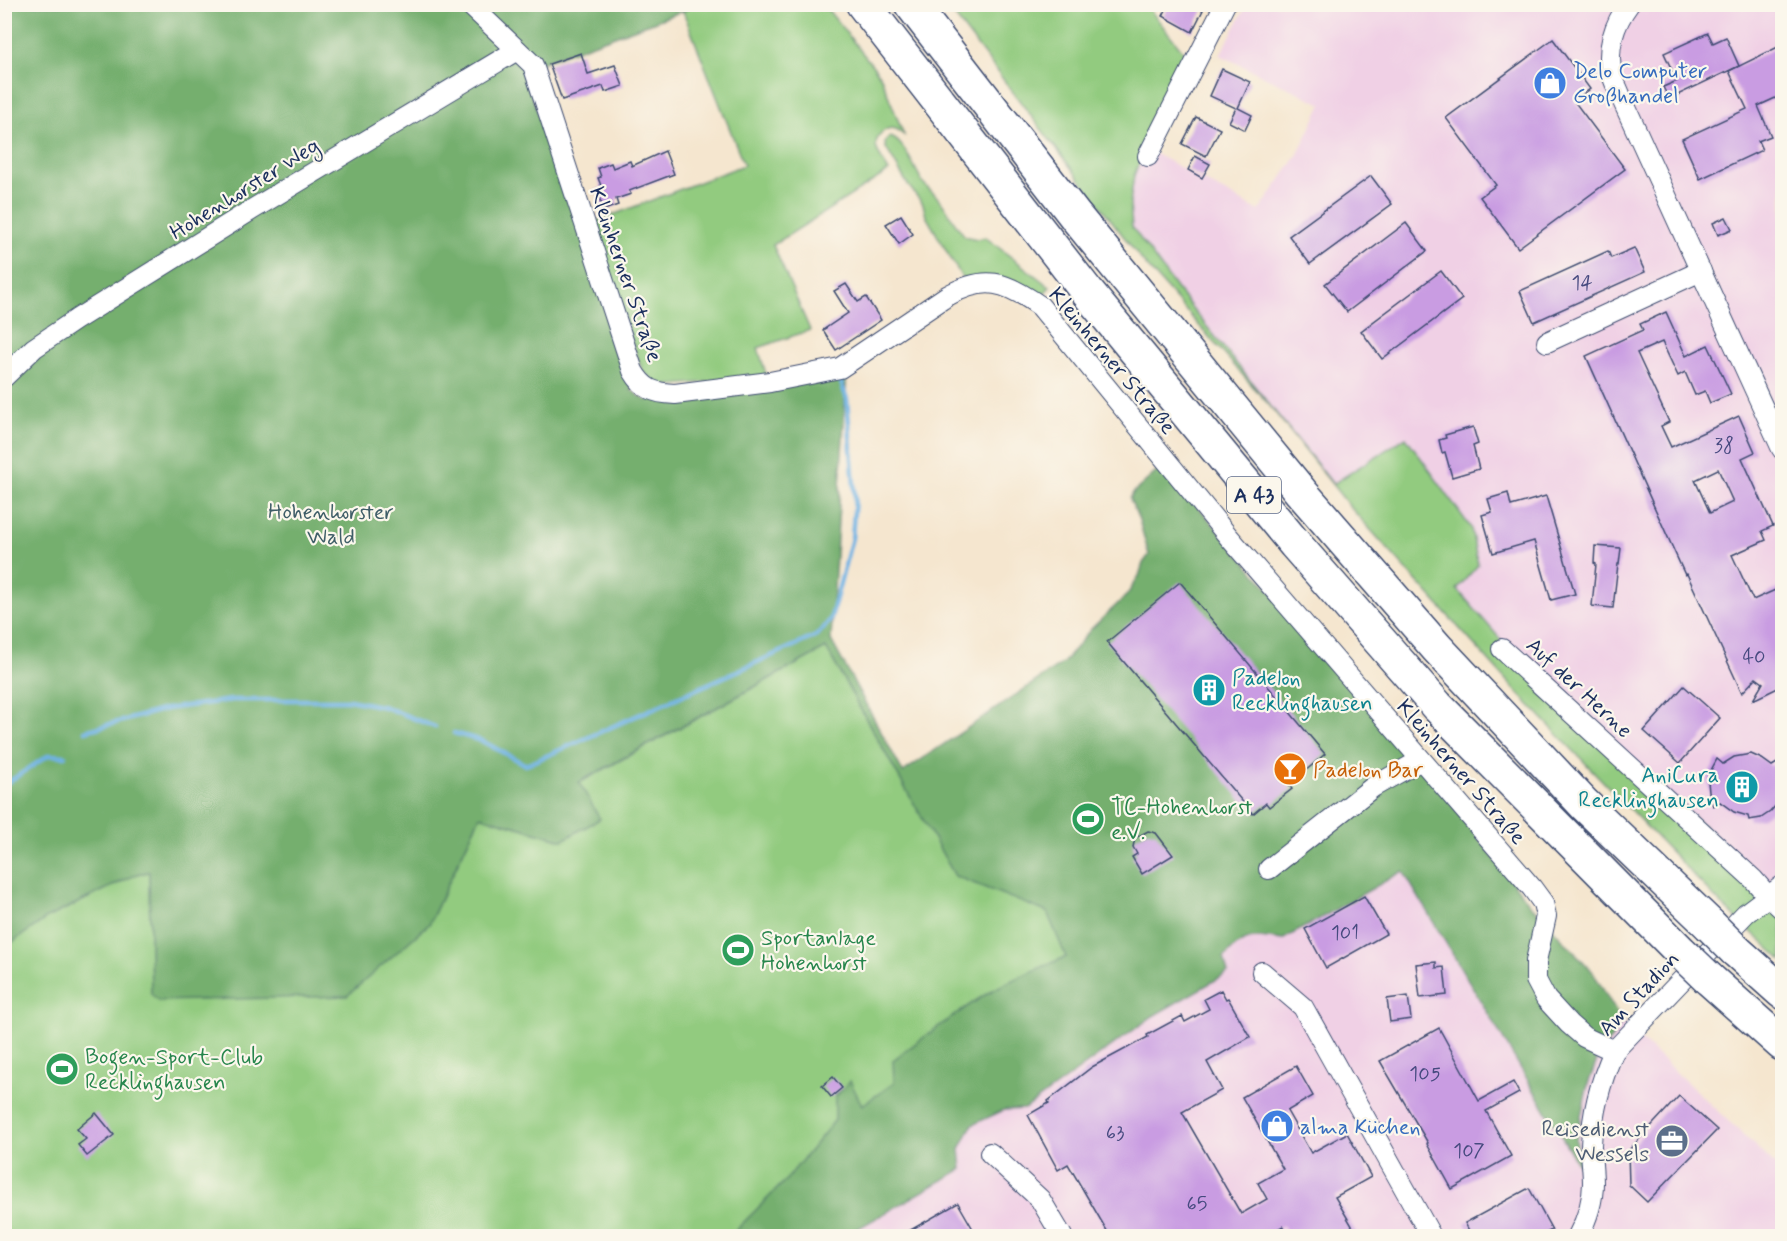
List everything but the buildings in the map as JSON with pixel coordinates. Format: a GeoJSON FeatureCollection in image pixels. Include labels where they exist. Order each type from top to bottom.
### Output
{"type":"FeatureCollection","features":[{"type":"Feature","properties":{"kind":"highway","name":"A 43"},"geometry":{"type":"LineString","coordinates":[[863,4],[1088,293],[1295,544],[1437,706],[1682,953],[1782,1044]]}},
{"type":"Feature","properties":{"kind":"highway","name":"A 43"},"geometry":{"type":"LineString","coordinates":[[911,4],[1076,217],[1301,492],[1445,657],[1584,804],[1735,950],[1782,992]]}},
{"type":"Feature","properties":{"kind":"street","name":"Kleinherner Straße"},"geometry":{"type":"LineString","coordinates":[[469,4],[533,65],[633,370],[648,389],[675,394],[770,382],[840,368],[946,296],[976,284],[1002,284],[1040,306],[1228,536],[1543,903],[1546,916],[1536,961],[1536,980],[1546,999],[1569,1024],[1584,1037],[1614,1051]]}},
{"type":"Feature","properties":{"kind":"street"},"geometry":{"type":"LineString","coordinates":[[1148,156],[1225,4]]}},
{"type":"Feature","properties":{"kind":"street"},"geometry":{"type":"LineString","coordinates":[[1629,4],[1613,32],[1610,50],[1612,73],[1782,449]]}},
{"type":"Feature","properties":{"kind":"street","name":"Hohenhorster Weg"},"geometry":{"type":"LineString","coordinates":[[4,377],[34,348],[77,319],[253,209],[517,50]]}},
{"type":"Feature","properties":{"kind":"street"},"geometry":{"type":"LineString","coordinates":[[1547,342],[1701,272]]}},
{"type":"Feature","properties":{"kind":"street","name":"Auf der Herne"},"geometry":{"type":"LineString","coordinates":[[1502,649],[1753,879],[1778,897]]}},
{"type":"Feature","properties":{"kind":"street"},"geometry":{"type":"LineString","coordinates":[[1269,869],[1373,787],[1421,760]]}},
{"type":"Feature","properties":{"kind":"street","name":"Am Stadion"},"geometry":{"type":"LineString","coordinates":[[1578,1236],[1585,1222],[1593,1185],[1591,1146],[1596,1102],[1603,1076],[1614,1051],[1746,914],[1778,897]]}},
{"type":"Feature","properties":{"kind":"street"},"geometry":{"type":"LineString","coordinates":[[1262,972],[1303,1007],[1431,1236]]}},
{"type":"Feature","properties":{"kind":"street"},"geometry":{"type":"LineString","coordinates":[[990,1153],[1041,1199],[1062,1236]]}},
{"type":"Feature","properties":{"kind":"shaded area"},"geometry":{"type":"Polygon","coordinates":[[[1247,5],[1782,5],[1782,896],[1522,664],[1456,588],[1345,476],[1333,484],[1176,288],[1132,227],[1130,203],[1134,176],[1145,148],[1259,211],[1297,156],[1322,104],[1220,55],[1247,5]]]}},
{"type":"Feature","properties":{"kind":"shaded area"},"geometry":{"type":"Polygon","coordinates":[[[1403,871],[1581,1169],[1576,1140],[1588,1084],[1598,1058],[1622,1022],[1782,1171],[1782,1236],[845,1236],[962,1169],[960,1149],[972,1125],[1004,1110],[1025,1109],[1153,1016],[1228,973],[1224,958],[1245,939],[1268,937],[1282,940],[1403,871]]]}},
{"type":"Feature","properties":{"kind":"green space","name":"Hohenhorster Wald"},"geometry":{"type":"Polygon","coordinates":[[[695,4],[683,11],[541,63],[523,72],[636,382],[631,390],[647,401],[651,395],[847,369],[831,640],[903,772],[1064,662],[1091,629],[1127,595],[1149,555],[1130,499],[1133,493],[1163,466],[1437,785],[1529,903],[1593,972],[1622,1022],[1598,1058],[1588,1084],[1576,1140],[1582,1171],[1403,871],[1282,940],[1257,938],[1243,941],[1224,958],[1228,973],[1153,1016],[1025,1109],[1004,1110],[972,1125],[960,1149],[962,1169],[845,1236],[732,1236],[785,1181],[835,1120],[835,1097],[850,1081],[862,1105],[894,1083],[893,1060],[942,1024],[1002,985],[1066,957],[1047,912],[955,876],[826,648],[579,782],[600,819],[563,840],[480,816],[429,924],[347,996],[159,1001],[151,994],[149,872],[137,874],[47,918],[5,947],[5,5],[695,4]]]}},
{"type":"Feature","properties":{"kind":"green space"},"geometry":{"type":"Polygon","coordinates":[[[695,5],[824,5],[880,75],[904,135],[892,128],[882,132],[878,138],[877,151],[889,171],[773,245],[810,330],[758,348],[767,377],[661,386],[643,372],[589,224],[744,165],[683,11],[695,5]]]}},
{"type":"Feature","properties":{"kind":"green space"},"geometry":{"type":"Polygon","coordinates":[[[946,5],[1146,5],[1191,61],[1145,148],[1134,176],[1130,203],[1132,227],[1176,288],[1333,484],[1406,437],[1471,528],[1478,565],[1457,589],[1522,664],[1782,896],[1782,960],[1721,904],[1515,690],[1350,507],[1270,406],[1144,263],[946,5]]]}},
{"type":"Feature","properties":{"kind":"green space"},"geometry":{"type":"Polygon","coordinates":[[[890,137],[901,144],[925,185],[938,198],[965,236],[977,239],[985,237],[1050,287],[1038,299],[965,283],[926,216],[923,204],[908,185],[886,148],[885,143],[890,137]]]}},
{"type":"Feature","properties":{"kind":"green space","name":"Sportanlage Hohenhorst"},"geometry":{"type":"Polygon","coordinates":[[[826,648],[955,876],[1047,912],[1099,977],[738,1228],[732,1236],[5,1236],[5,947],[47,918],[137,874],[149,872],[151,994],[429,924],[480,816],[563,840],[579,783],[826,648]]]}},
{"type":"Feature","properties":{"kind":"waterway"},"geometry":{"type":"LineString","coordinates":[[454,733],[482,741],[526,765],[816,636],[830,621],[852,538],[855,498],[847,399],[839,377]]}},
{"type":"Feature","properties":{"kind":"waterway"},"geometry":{"type":"LineString","coordinates":[[85,731],[166,709],[232,700],[349,700],[385,707],[435,727]]}},
{"type":"Feature","properties":{"kind":"waterway"},"geometry":{"type":"LineString","coordinates":[[4,785],[49,755],[65,756]]}},
{"type":"Feature","properties":{"kind":"place","name":"Delo Computer Großhandel"},"geometry":{"type":"Point","coordinates":[1550,83]}},
{"type":"Feature","properties":{"kind":"place","name":"Padelon Recklinghausen"},"geometry":{"type":"Point","coordinates":[1209,690]}},
{"type":"Feature","properties":{"kind":"place","name":"Padelon Bar"},"geometry":{"type":"Point","coordinates":[1290,769]}},
{"type":"Feature","properties":{"kind":"place","name":"AniCura Recklinghausen"},"geometry":{"type":"Point","coordinates":[1742,787]}},
{"type":"Feature","properties":{"kind":"place","name":"TC-Hohenhorst e.V."},"geometry":{"type":"Point","coordinates":[1088,819]}},
{"type":"Feature","properties":{"kind":"place","name":"Sportanlage Hohenhorst"},"geometry":{"type":"Point","coordinates":[738,950]}},
{"type":"Feature","properties":{"kind":"place","name":"Bogen-Sport-Club Recklinghausen"},"geometry":{"type":"Point","coordinates":[62,1069]}},
{"type":"Feature","properties":{"kind":"place","name":"alma Küchen"},"geometry":{"type":"Point","coordinates":[1277,1126]}},
{"type":"Feature","properties":{"kind":"place","name":"Reisedienst Wessels"},"geometry":{"type":"Point","coordinates":[1672,1141]}}]}
